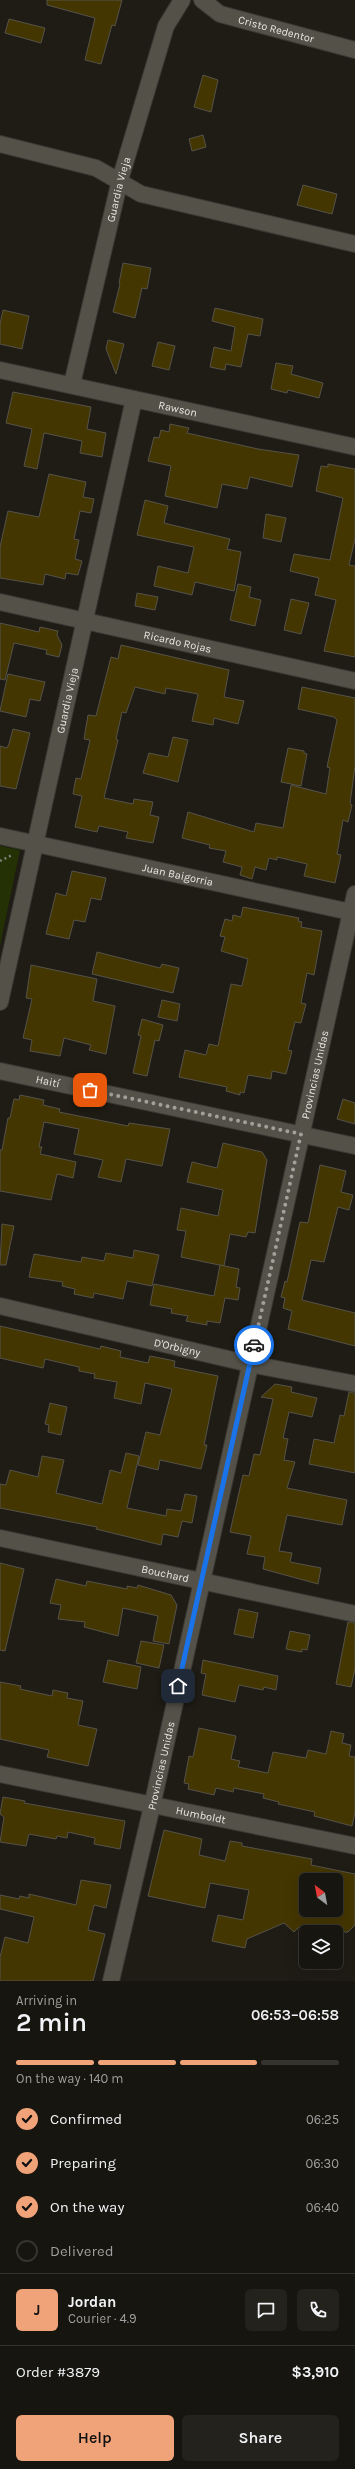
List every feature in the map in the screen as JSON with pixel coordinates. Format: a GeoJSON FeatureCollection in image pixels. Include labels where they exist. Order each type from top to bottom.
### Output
{"type":"FeatureCollection","features":[{"type":"Feature","properties":{"kind":"street","name":"Guardia Vieja"},"geometry":{"type":"LineString","coordinates":[[72,384],[120,180],[166,26],[182,0]]}},
{"type":"Feature","properties":{"kind":"street","name":"Cristo Redentor"},"geometry":{"type":"LineString","coordinates":[[202,0],[220,14],[355,50]]}},
{"type":"Feature","properties":{"kind":"street"},"geometry":{"type":"LineString","coordinates":[[0,144],[96,168],[120,180],[141,194],[355,244]]}},
{"type":"Feature","properties":{"kind":"street","name":"Rawson"},"geometry":{"type":"LineString","coordinates":[[0,370],[72,384],[355,447]]}},
{"type":"Feature","properties":{"kind":"street","name":"Guardia Vieja"},"geometry":{"type":"LineString","coordinates":[[0,1002],[134,399]]}},
{"type":"Feature","properties":{"kind":"street","name":"Ricardo Rojas"},"geometry":{"type":"LineString","coordinates":[[0,602],[355,681]]}},
{"type":"Feature","properties":{"kind":"street","name":"Juan Baigorria"},"geometry":{"type":"LineString","coordinates":[[0,836],[353,912]]}},
{"type":"Feature","properties":{"kind":"street","name":"Provincias Unidas"},"geometry":{"type":"LineString","coordinates":[[111,1981],[152,1806],[301,1134],[353,912],[355,894]]}},
{"type":"Feature","properties":{"kind":"street","name":"Haití"},"geometry":{"type":"LineString","coordinates":[[0,1071],[355,1146]]}},
{"type":"Feature","properties":{"kind":"street","name":"D'Orbigny"},"geometry":{"type":"LineString","coordinates":[[0,1306],[250,1364],[355,1384]]}},
{"type":"Feature","properties":{"kind":"street","name":"Bouchard"},"geometry":{"type":"LineString","coordinates":[[0,1538],[355,1614]]}},
{"type":"Feature","properties":{"kind":"street","name":"Humboldt"},"geometry":{"type":"LineString","coordinates":[[0,1774],[355,1846]]}},
{"type":"Feature","properties":{"kind":"green space"},"geometry":{"type":"Polygon","coordinates":[[[0,846],[20,850],[0,946],[0,846]]]}},
{"type":"Feature","properties":{"kind":"building"},"geometry":{"type":"Polygon","coordinates":[[[47,0],[122,0],[115,26],[112,25],[101,64],[85,60],[95,18],[47,5],[47,0]]]}},
{"type":"Feature","properties":{"kind":"building"},"geometry":{"type":"Polygon","coordinates":[[[9,19],[45,28],[41,43],[5,33],[9,19]]]}},
{"type":"Feature","properties":{"kind":"building"},"geometry":{"type":"Polygon","coordinates":[[[203,75],[218,80],[211,112],[194,107],[203,75]]]}},
{"type":"Feature","properties":{"kind":"building"},"geometry":{"type":"Polygon","coordinates":[[[203,135],[206,147],[192,151],[189,139],[203,135]]]}},
{"type":"Feature","properties":{"kind":"building"},"geometry":{"type":"Polygon","coordinates":[[[303,185],[337,194],[332,214],[297,205],[303,185]]]}},
{"type":"Feature","properties":{"kind":"building"},"geometry":{"type":"Polygon","coordinates":[[[123,263],[151,268],[147,289],[142,288],[135,318],[113,312],[120,284],[123,263]]]}},
{"type":"Feature","properties":{"kind":"building"},"geometry":{"type":"Polygon","coordinates":[[[215,308],[263,319],[260,336],[248,334],[241,367],[226,364],[225,370],[210,367],[214,347],[231,351],[235,327],[212,321],[215,308]]]}},
{"type":"Feature","properties":{"kind":"building"},"geometry":{"type":"Polygon","coordinates":[[[3,310],[29,316],[22,349],[0,344],[0,324],[3,310]]]}},
{"type":"Feature","properties":{"kind":"building"},"geometry":{"type":"Polygon","coordinates":[[[108,340],[124,344],[116,374],[106,349],[108,340]]]}},
{"type":"Feature","properties":{"kind":"building"},"geometry":{"type":"Polygon","coordinates":[[[158,342],[175,346],[169,370],[152,366],[158,342]]]}},
{"type":"Feature","properties":{"kind":"building"},"geometry":{"type":"Polygon","coordinates":[[[276,363],[293,366],[291,374],[323,383],[319,398],[288,390],[287,393],[271,389],[276,363]]]}},
{"type":"Feature","properties":{"kind":"building"},"geometry":{"type":"Polygon","coordinates":[[[13,392],[91,407],[87,429],[106,433],[102,457],[80,453],[82,441],[44,433],[37,469],[24,466],[32,429],[6,423],[13,392]]]}},
{"type":"Feature","properties":{"kind":"building"},"geometry":{"type":"Polygon","coordinates":[[[170,424],[189,428],[187,433],[258,449],[299,455],[292,487],[250,477],[247,489],[222,484],[217,508],[165,496],[171,466],[148,461],[154,437],[159,438],[161,430],[169,432],[170,424]]]}},
{"type":"Feature","properties":{"kind":"building"},"geometry":{"type":"Polygon","coordinates":[[[328,464],[355,469],[355,539],[349,565],[355,566],[355,657],[324,651],[336,600],[315,595],[319,578],[290,571],[294,554],[330,560],[343,498],[316,491],[321,466],[328,467],[328,464]]]}},
{"type":"Feature","properties":{"kind":"building"},"geometry":{"type":"Polygon","coordinates":[[[49,474],[86,482],[83,497],[94,499],[91,513],[80,511],[74,539],[79,540],[75,559],[82,561],[78,575],[66,573],[65,579],[45,574],[43,585],[0,578],[0,547],[8,511],[39,517],[49,474]]]}},
{"type":"Feature","properties":{"kind":"building"},"geometry":{"type":"Polygon","coordinates":[[[145,500],[168,506],[164,523],[230,539],[227,549],[241,552],[234,591],[195,582],[192,595],[154,586],[158,566],[188,573],[194,547],[137,535],[145,500]]]}},
{"type":"Feature","properties":{"kind":"building"},"geometry":{"type":"Polygon","coordinates":[[[266,514],[286,518],[281,542],[263,538],[266,514]]]}},
{"type":"Feature","properties":{"kind":"building"},"geometry":{"type":"Polygon","coordinates":[[[238,584],[251,587],[249,597],[261,600],[255,626],[230,620],[238,584]]]}},
{"type":"Feature","properties":{"kind":"building"},"geometry":{"type":"Polygon","coordinates":[[[137,593],[158,597],[155,610],[135,606],[137,593]]]}},
{"type":"Feature","properties":{"kind":"building"},"geometry":{"type":"Polygon","coordinates":[[[291,599],[309,603],[301,634],[284,630],[291,599]]]}},
{"type":"Feature","properties":{"kind":"building"},"geometry":{"type":"Polygon","coordinates":[[[0,623],[39,632],[40,627],[58,631],[57,635],[62,645],[59,657],[46,654],[47,650],[14,643],[5,680],[0,679],[0,623]]]}},
{"type":"Feature","properties":{"kind":"building"},"geometry":{"type":"Polygon","coordinates":[[[121,645],[229,670],[224,697],[244,701],[238,724],[214,718],[213,725],[192,721],[198,694],[166,688],[165,694],[135,687],[126,713],[122,712],[116,739],[118,740],[104,798],[133,804],[134,799],[153,802],[150,815],[159,817],[153,843],[126,838],[128,832],[99,826],[97,832],[75,827],[82,796],[73,794],[76,778],[81,779],[90,740],[84,739],[88,715],[96,716],[111,657],[118,659],[121,645]]]}},
{"type":"Feature","properties":{"kind":"building"},"geometry":{"type":"Polygon","coordinates":[[[8,674],[45,682],[40,701],[30,699],[26,717],[0,711],[8,674]]]}},
{"type":"Feature","properties":{"kind":"building"},"geometry":{"type":"Polygon","coordinates":[[[302,687],[355,698],[355,766],[350,804],[352,805],[348,822],[343,820],[337,854],[341,855],[335,883],[304,876],[307,864],[277,857],[277,860],[269,858],[266,870],[255,867],[252,879],[240,875],[242,867],[223,862],[226,851],[209,848],[210,845],[182,838],[188,812],[254,832],[256,823],[283,828],[291,785],[326,794],[330,768],[327,767],[337,720],[334,717],[298,709],[302,687]]]}},
{"type":"Feature","properties":{"kind":"building"},"geometry":{"type":"Polygon","coordinates":[[[13,729],[30,733],[16,789],[0,786],[0,746],[7,748],[13,729]]]}},
{"type":"Feature","properties":{"kind":"building"},"geometry":{"type":"Polygon","coordinates":[[[173,737],[188,740],[178,782],[143,773],[149,753],[168,757],[173,737]]]}},
{"type":"Feature","properties":{"kind":"building"},"geometry":{"type":"Polygon","coordinates":[[[288,748],[304,751],[304,753],[307,754],[301,786],[281,782],[288,748]]]}},
{"type":"Feature","properties":{"kind":"building"},"geometry":{"type":"Polygon","coordinates":[[[72,871],[106,878],[101,900],[91,898],[85,922],[74,920],[69,939],[46,934],[56,893],[66,896],[72,871]]]}},
{"type":"Feature","properties":{"kind":"building"},"geometry":{"type":"Polygon","coordinates":[[[243,907],[299,918],[298,921],[302,922],[301,927],[322,931],[314,975],[307,973],[301,1003],[306,1004],[301,1023],[295,1022],[288,1050],[292,1051],[286,1074],[272,1071],[271,1079],[248,1075],[244,1093],[240,1092],[240,1095],[226,1091],[227,1087],[179,1077],[185,1050],[206,1055],[209,1044],[218,1046],[231,984],[242,986],[248,959],[221,951],[225,937],[220,936],[225,919],[232,921],[233,915],[241,917],[243,907]]]}},
{"type":"Feature","properties":{"kind":"building"},"geometry":{"type":"Polygon","coordinates":[[[97,952],[160,968],[162,964],[179,968],[173,993],[92,974],[97,952]]]}},
{"type":"Feature","properties":{"kind":"building"},"geometry":{"type":"Polygon","coordinates":[[[31,965],[97,979],[93,1001],[115,1006],[106,1054],[89,1050],[91,1045],[64,1038],[60,1056],[30,1051],[32,1040],[23,1038],[32,999],[26,998],[31,965]]]}},
{"type":"Feature","properties":{"kind":"building"},"geometry":{"type":"Polygon","coordinates":[[[162,1000],[180,1004],[177,1021],[158,1017],[162,1000]]]}},
{"type":"Feature","properties":{"kind":"building"},"geometry":{"type":"Polygon","coordinates":[[[142,1019],[163,1025],[159,1041],[155,1040],[147,1076],[133,1073],[141,1036],[138,1035],[142,1019]]]}},
{"type":"Feature","properties":{"kind":"building"},"geometry":{"type":"Polygon","coordinates":[[[20,1095],[44,1100],[43,1105],[60,1109],[59,1112],[128,1126],[129,1123],[170,1129],[162,1166],[126,1159],[121,1182],[98,1177],[103,1160],[74,1154],[79,1129],[44,1122],[39,1147],[42,1147],[40,1154],[76,1162],[73,1178],[57,1174],[51,1200],[0,1191],[0,1150],[2,1150],[8,1118],[10,1118],[14,1099],[19,1100],[20,1095]]]}},
{"type":"Feature","properties":{"kind":"building"},"geometry":{"type":"Polygon","coordinates":[[[343,1099],[355,1103],[355,1124],[337,1119],[343,1099]]]}},
{"type":"Feature","properties":{"kind":"building"},"geometry":{"type":"Polygon","coordinates":[[[223,1143],[262,1152],[267,1160],[255,1233],[248,1232],[246,1237],[230,1234],[224,1266],[181,1257],[186,1231],[177,1230],[181,1208],[218,1216],[223,1190],[187,1182],[192,1162],[217,1168],[223,1143]]]}},
{"type":"Feature","properties":{"kind":"building"},"geometry":{"type":"Polygon","coordinates":[[[320,1165],[346,1171],[341,1192],[353,1195],[349,1210],[338,1207],[324,1262],[311,1260],[302,1300],[355,1313],[355,1346],[288,1329],[292,1311],[283,1308],[285,1298],[281,1297],[285,1281],[287,1282],[300,1222],[308,1223],[320,1165]]]}},
{"type":"Feature","properties":{"kind":"building"},"geometry":{"type":"Polygon","coordinates":[[[2,1224],[14,1226],[6,1265],[0,1265],[2,1224]]]}},
{"type":"Feature","properties":{"kind":"building"},"geometry":{"type":"Polygon","coordinates":[[[134,1250],[159,1255],[152,1286],[127,1281],[123,1299],[94,1293],[93,1298],[74,1294],[75,1289],[62,1286],[63,1282],[29,1277],[34,1254],[81,1262],[82,1257],[104,1261],[106,1253],[133,1258],[134,1250]]]}},
{"type":"Feature","properties":{"kind":"building"},"geometry":{"type":"Polygon","coordinates":[[[220,1265],[239,1269],[236,1287],[240,1288],[238,1300],[225,1298],[220,1323],[207,1321],[207,1325],[186,1321],[188,1316],[171,1313],[172,1309],[150,1305],[154,1284],[214,1296],[220,1265]]]}},
{"type":"Feature","properties":{"kind":"building"},"geometry":{"type":"Polygon","coordinates":[[[0,1326],[100,1349],[101,1346],[121,1351],[120,1357],[148,1363],[150,1356],[175,1361],[174,1367],[218,1376],[204,1445],[207,1445],[201,1469],[160,1460],[158,1470],[138,1465],[146,1432],[160,1435],[172,1389],[145,1383],[141,1404],[114,1398],[117,1382],[94,1378],[95,1374],[79,1371],[79,1367],[45,1359],[43,1368],[0,1358],[0,1326]]]}},
{"type":"Feature","properties":{"kind":"building"},"geometry":{"type":"Polygon","coordinates":[[[275,1384],[292,1387],[291,1392],[317,1398],[312,1417],[289,1412],[283,1438],[288,1439],[284,1460],[295,1462],[287,1488],[347,1500],[342,1525],[287,1515],[279,1551],[292,1553],[290,1562],[321,1568],[318,1584],[263,1569],[265,1557],[247,1554],[251,1536],[230,1532],[243,1475],[249,1476],[254,1454],[260,1455],[273,1399],[261,1397],[275,1384]]]}},
{"type":"Feature","properties":{"kind":"building"},"geometry":{"type":"Polygon","coordinates":[[[349,1392],[355,1393],[355,1473],[309,1464],[314,1439],[334,1443],[340,1415],[344,1416],[349,1392]]]}},
{"type":"Feature","properties":{"kind":"building"},"geometry":{"type":"Polygon","coordinates":[[[50,1403],[67,1407],[61,1435],[48,1432],[49,1425],[45,1424],[50,1403]]]}},
{"type":"Feature","properties":{"kind":"building"},"geometry":{"type":"Polygon","coordinates":[[[126,1453],[139,1456],[127,1508],[166,1516],[167,1509],[181,1511],[185,1494],[197,1496],[192,1523],[182,1521],[178,1537],[163,1534],[161,1545],[96,1529],[97,1527],[0,1508],[0,1484],[6,1485],[10,1470],[38,1477],[42,1456],[64,1460],[56,1493],[102,1504],[110,1470],[121,1473],[126,1453]]]}},
{"type":"Feature","properties":{"kind":"building"},"geometry":{"type":"Polygon","coordinates":[[[0,1563],[24,1569],[5,1651],[0,1650],[0,1563]]]}},
{"type":"Feature","properties":{"kind":"building"},"geometry":{"type":"Polygon","coordinates":[[[56,1579],[86,1586],[87,1581],[127,1589],[127,1586],[137,1588],[138,1585],[171,1595],[177,1605],[169,1644],[153,1641],[158,1616],[123,1608],[118,1636],[84,1627],[85,1622],[58,1619],[61,1605],[50,1603],[56,1579]]]}},
{"type":"Feature","properties":{"kind":"building"},"geometry":{"type":"Polygon","coordinates":[[[239,1609],[258,1613],[253,1638],[234,1634],[239,1609]]]}},
{"type":"Feature","properties":{"kind":"building"},"geometry":{"type":"Polygon","coordinates":[[[348,1622],[355,1623],[355,1669],[351,1687],[336,1684],[348,1622]]]}},
{"type":"Feature","properties":{"kind":"building"},"geometry":{"type":"Polygon","coordinates":[[[290,1631],[310,1635],[307,1650],[302,1649],[302,1652],[286,1649],[290,1631]]]}},
{"type":"Feature","properties":{"kind":"building"},"geometry":{"type":"Polygon","coordinates":[[[141,1641],[164,1645],[159,1668],[136,1663],[141,1641]]]}},
{"type":"Feature","properties":{"kind":"building"},"geometry":{"type":"Polygon","coordinates":[[[108,1660],[141,1667],[137,1689],[103,1682],[108,1660]]]}},
{"type":"Feature","properties":{"kind":"building"},"geometry":{"type":"Polygon","coordinates":[[[203,1660],[278,1676],[276,1690],[264,1687],[263,1690],[239,1685],[235,1702],[202,1695],[206,1674],[201,1673],[203,1660]]]}},
{"type":"Feature","properties":{"kind":"building"},"geometry":{"type":"Polygon","coordinates":[[[0,1682],[21,1686],[20,1689],[52,1696],[53,1690],[68,1693],[67,1698],[83,1701],[78,1725],[97,1729],[88,1766],[47,1757],[49,1750],[0,1739],[0,1682]]]}},
{"type":"Feature","properties":{"kind":"building"},"geometry":{"type":"Polygon","coordinates":[[[199,1728],[236,1736],[231,1759],[240,1761],[238,1767],[268,1773],[273,1752],[306,1758],[308,1750],[326,1754],[331,1731],[344,1734],[342,1743],[351,1745],[349,1756],[355,1757],[355,1812],[352,1826],[314,1816],[315,1812],[278,1804],[279,1802],[263,1798],[264,1794],[234,1788],[233,1792],[216,1788],[214,1795],[188,1789],[189,1784],[184,1783],[189,1756],[193,1757],[199,1728]]]}},
{"type":"Feature","properties":{"kind":"building"},"geometry":{"type":"Polygon","coordinates":[[[3,1797],[25,1801],[24,1803],[125,1821],[120,1849],[94,1844],[95,1838],[68,1832],[67,1838],[57,1836],[56,1839],[29,1834],[26,1846],[0,1842],[4,1817],[0,1814],[3,1797]]]}},
{"type":"Feature","properties":{"kind":"building"},"geometry":{"type":"Polygon","coordinates":[[[164,1830],[202,1839],[199,1855],[225,1861],[230,1841],[242,1843],[242,1846],[312,1859],[311,1865],[355,1874],[355,1925],[348,1932],[343,1932],[343,1925],[299,1925],[294,1932],[284,1923],[247,1939],[245,1948],[212,1941],[218,1915],[243,1920],[249,1890],[210,1883],[205,1908],[148,1896],[164,1830]]]}},
{"type":"Feature","properties":{"kind":"building"},"geometry":{"type":"Polygon","coordinates":[[[81,1880],[111,1885],[106,1908],[94,1905],[88,1930],[105,1934],[93,1981],[0,1981],[0,1957],[5,1937],[28,1943],[34,1917],[0,1909],[0,1895],[19,1899],[20,1896],[29,1898],[29,1894],[76,1905],[81,1880]]]}},
{"type":"Feature","properties":{"kind":"way so far"},"geometry":{"type":"LineString","coordinates":[[90,1090],[301,1134],[254,1345]]}},
{"type":"Feature","properties":{"kind":"route"},"geometry":{"type":"LineString","coordinates":[[178,1686],[254,1345]]}}]}
